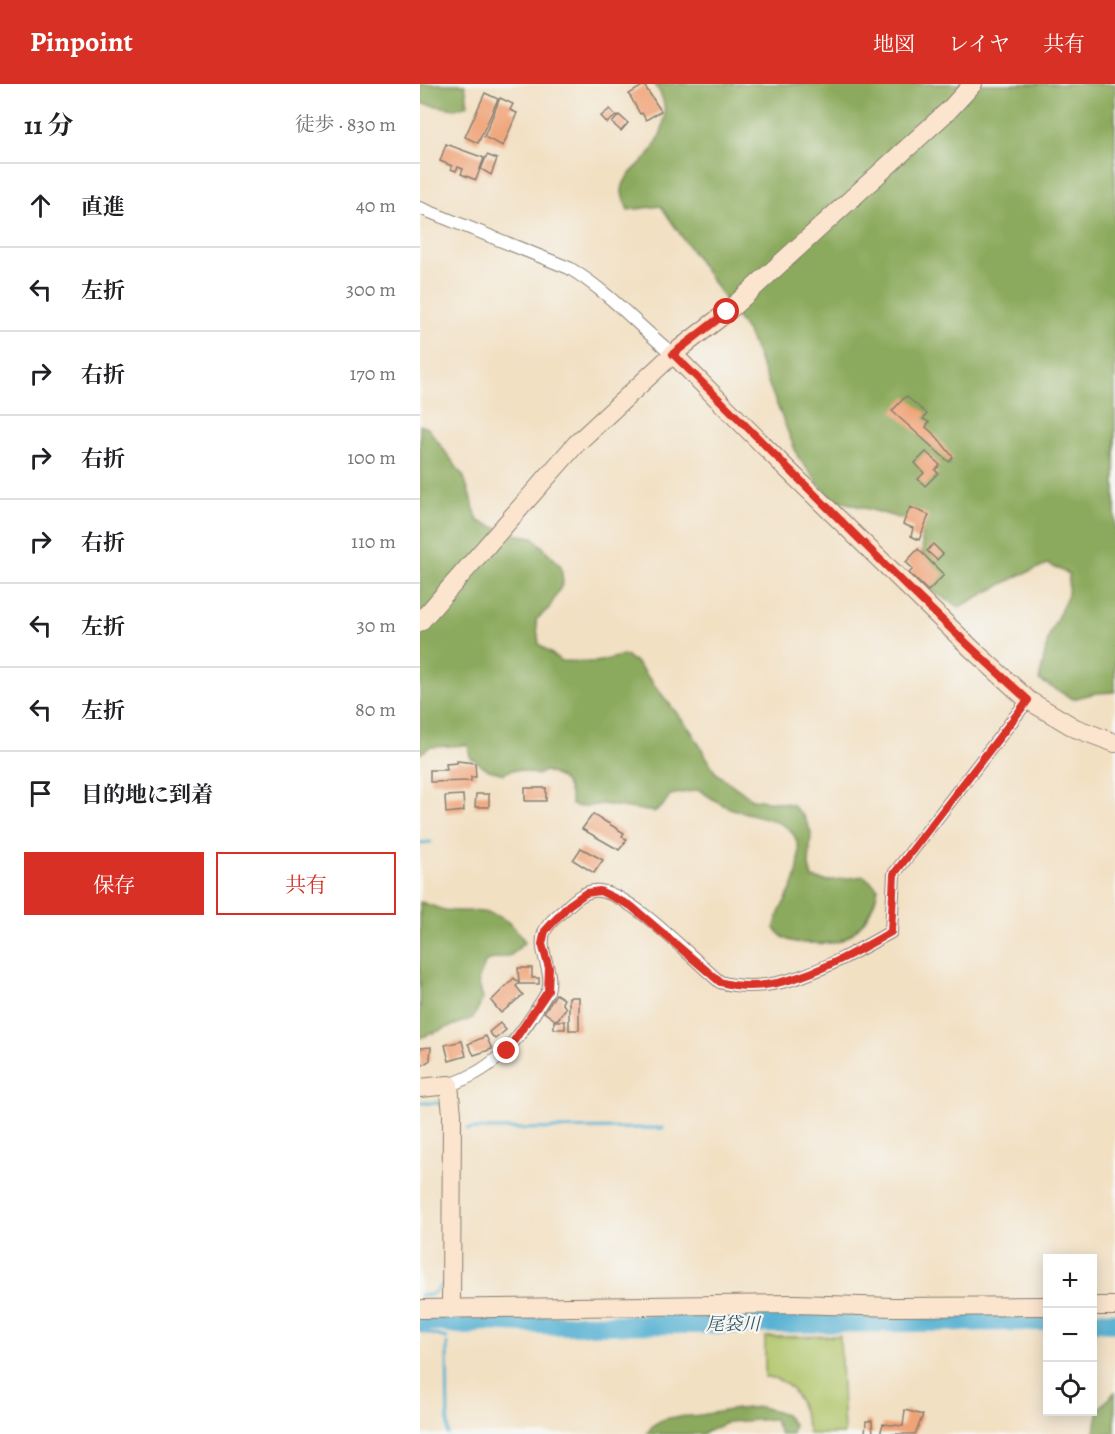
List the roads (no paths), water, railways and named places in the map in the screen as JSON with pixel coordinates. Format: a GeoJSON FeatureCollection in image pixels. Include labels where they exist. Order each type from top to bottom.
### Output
{"type":"FeatureCollection","features":[{"type":"Feature","properties":{"kind":"street"},"geometry":{"type":"LineString","coordinates":[[420,622],[576,444],[673,354],[727,312],[949,110],[973,84]]}},
{"type":"Feature","properties":{"kind":"street"},"geometry":{"type":"LineString","coordinates":[[420,208],[569,268],[591,281],[673,354],[782,464],[973,650],[1028,700],[1075,728],[1115,743]]}},
{"type":"Feature","properties":{"kind":"street"},"geometry":{"type":"LineString","coordinates":[[420,1089],[449,1085],[476,1075],[494,1064],[513,1044],[548,991],[551,981],[542,944],[545,931],[569,905],[586,893],[600,891],[631,906],[720,982],[738,987],[809,975],[891,932],[894,874],[1028,700]]}},
{"type":"Feature","properties":{"kind":"street"},"geometry":{"type":"LineString","coordinates":[[449,1085],[452,1114],[451,1310]]}},
{"type":"Feature","properties":{"kind":"street"},"geometry":{"type":"LineString","coordinates":[[420,1309],[794,1304],[894,1307],[1043,1306]]}},
{"type":"Feature","properties":{"kind":"street"},"geometry":{"type":"LineString","coordinates":[[1097,1306],[1115,1306]]}},
{"type":"Feature","properties":{"kind":"waterway"},"geometry":{"type":"LineString","coordinates":[[420,843],[431,842]]}},
{"type":"Feature","properties":{"kind":"waterway"},"geometry":{"type":"LineString","coordinates":[[420,1103],[438,1103],[444,1106]]}},
{"type":"Feature","properties":{"kind":"waterway"},"geometry":{"type":"LineString","coordinates":[[467,1129],[663,1128]]}},
{"type":"Feature","properties":{"kind":"waterway"},"geometry":{"type":"LineString","coordinates":[[420,1295],[431,1295],[443,1284]]}},
{"type":"Feature","properties":{"kind":"waterway","name":"尾袋川"},"geometry":{"type":"LineString","coordinates":[[420,1320],[469,1325],[483,1321],[564,1325],[1043,1321]]}},
{"type":"Feature","properties":{"kind":"waterway","name":"尾袋川"},"geometry":{"type":"LineString","coordinates":[[446,1320],[447,1329]]}},
{"type":"Feature","properties":{"kind":"waterway","name":"尾袋川"},"geometry":{"type":"LineString","coordinates":[[1097,1321],[1115,1322]]}},
{"type":"Feature","properties":{"kind":"waterway"},"geometry":{"type":"LineString","coordinates":[[420,1331],[447,1338]]}},
{"type":"Feature","properties":{"kind":"waterway"},"geometry":{"type":"LineString","coordinates":[[447,1344],[448,1434]]}}]}
